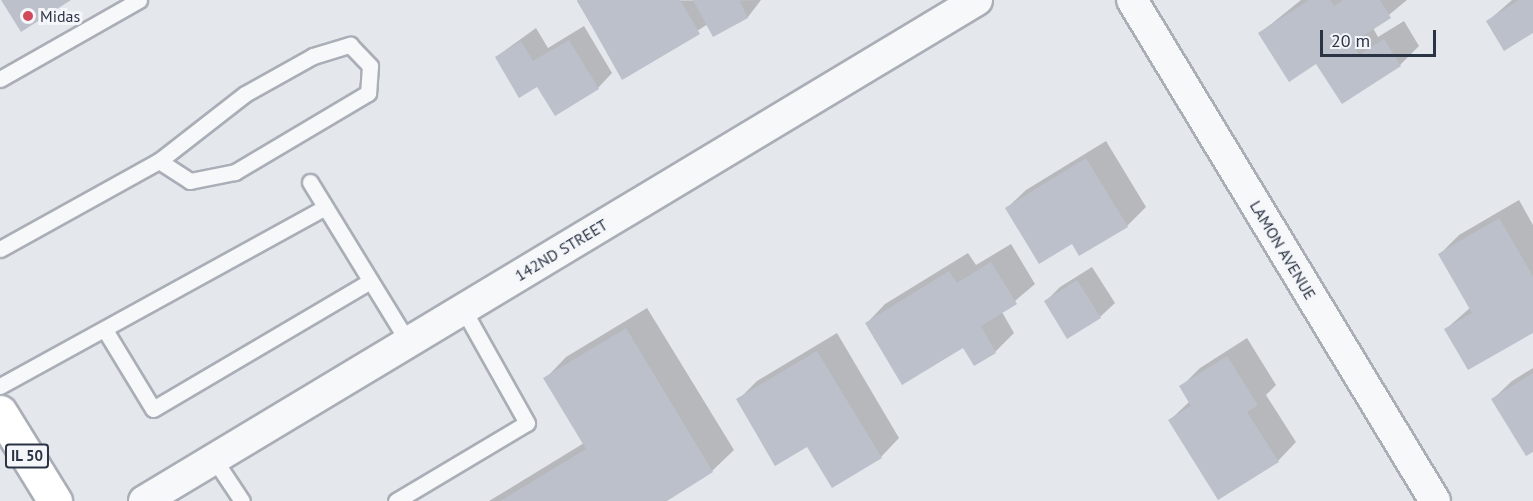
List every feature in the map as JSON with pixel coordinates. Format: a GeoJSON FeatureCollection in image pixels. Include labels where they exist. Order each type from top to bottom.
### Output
{"type":"FeatureCollection","features":[{"type":"Feature","properties":{"kind":"main road","name":"IL 50"},"geometry":{"type":"LineString","coordinates":[[0,412],[55,501]]}},
{"type":"Feature","properties":{"kind":"street","name":"142ND STREET"},"geometry":{"type":"LineString","coordinates":[[144,501],[977,0]]}},
{"type":"Feature","properties":{"kind":"street","name":"LAMON AVENUE"},"geometry":{"type":"LineString","coordinates":[[1132,0],[1435,501]]}},
{"type":"Feature","properties":{"kind":"lane"},"geometry":{"type":"LineString","coordinates":[[0,80],[139,0]]}},
{"type":"Feature","properties":{"kind":"lane"},"geometry":{"type":"LineString","coordinates":[[0,249],[159,161],[245,94],[313,56],[350,45],[370,66],[368,93],[236,172],[190,181],[159,161]]}},
{"type":"Feature","properties":{"kind":"lane"},"geometry":{"type":"LineString","coordinates":[[310,182],[408,342]]}},
{"type":"Feature","properties":{"kind":"lane"},"geometry":{"type":"LineString","coordinates":[[0,386],[325,207]]}},
{"type":"Feature","properties":{"kind":"lane"},"geometry":{"type":"LineString","coordinates":[[105,330],[153,409],[370,281]]}},
{"type":"Feature","properties":{"kind":"lane"},"geometry":{"type":"LineString","coordinates":[[396,501],[527,423],[463,309]]}},
{"type":"Feature","properties":{"kind":"lane"},"geometry":{"type":"LineString","coordinates":[[214,459],[242,501]]}},
{"type":"Feature","properties":{"kind":"building","name":"Midas"},"geometry":{"type":"Polygon","coordinates":[[[1,0],[71,0],[21,32],[1,0]]]}},
{"type":"Feature","properties":{"kind":"building"},"geometry":{"type":"Polygon","coordinates":[[[577,0],[680,0],[700,34],[622,80],[577,0]]]}},
{"type":"Feature","properties":{"kind":"building"},"geometry":{"type":"Polygon","coordinates":[[[693,0],[739,0],[748,18],[713,37],[693,0]]]}},
{"type":"Feature","properties":{"kind":"building"},"geometry":{"type":"Polygon","coordinates":[[[1309,0],[1330,0],[1334,6],[1343,0],[1380,0],[1391,18],[1352,43],[1359,55],[1384,39],[1401,66],[1342,104],[1316,64],[1289,82],[1258,33],[1309,0]]]}},
{"type":"Feature","properties":{"kind":"building"},"geometry":{"type":"Polygon","coordinates":[[[1519,0],[1533,0],[1533,33],[1504,51],[1486,21],[1519,0]]]}},
{"type":"Feature","properties":{"kind":"building"},"geometry":{"type":"Polygon","coordinates":[[[569,40],[599,89],[555,116],[537,87],[519,98],[495,57],[521,41],[533,61],[569,40]]]}},
{"type":"Feature","properties":{"kind":"building"},"geometry":{"type":"Polygon","coordinates":[[[1086,158],[1128,227],[1079,256],[1072,244],[1039,264],[1005,208],[1086,158]]]}},
{"type":"Feature","properties":{"kind":"building"},"geometry":{"type":"Polygon","coordinates":[[[1499,218],[1533,276],[1533,333],[1468,370],[1444,329],[1472,313],[1438,254],[1499,218]]]}},
{"type":"Feature","properties":{"kind":"building"},"geometry":{"type":"Polygon","coordinates":[[[991,262],[1017,304],[981,326],[996,353],[974,366],[963,348],[902,385],[865,323],[949,271],[957,283],[991,262]]]}},
{"type":"Feature","properties":{"kind":"building"},"geometry":{"type":"Polygon","coordinates":[[[1077,280],[1101,318],[1067,339],[1044,301],[1077,280]]]}},
{"type":"Feature","properties":{"kind":"building"},"geometry":{"type":"Polygon","coordinates":[[[626,328],[713,472],[667,501],[500,501],[586,449],[543,378],[626,328]]]}},
{"type":"Feature","properties":{"kind":"building"},"geometry":{"type":"Polygon","coordinates":[[[817,351],[882,458],[832,488],[807,447],[775,466],[736,399],[817,351]]]}},
{"type":"Feature","properties":{"kind":"building"},"geometry":{"type":"Polygon","coordinates":[[[1227,356],[1258,405],[1247,412],[1279,462],[1218,500],[1168,420],[1191,406],[1179,386],[1227,356]]]}},
{"type":"Feature","properties":{"kind":"building"},"geometry":{"type":"Polygon","coordinates":[[[1533,373],[1533,452],[1526,456],[1491,399],[1533,373]]]}},
{"type":"Feature","properties":{"kind":"place","name":"Midas"},"geometry":{"type":"Point","coordinates":[28,16]}}]}
